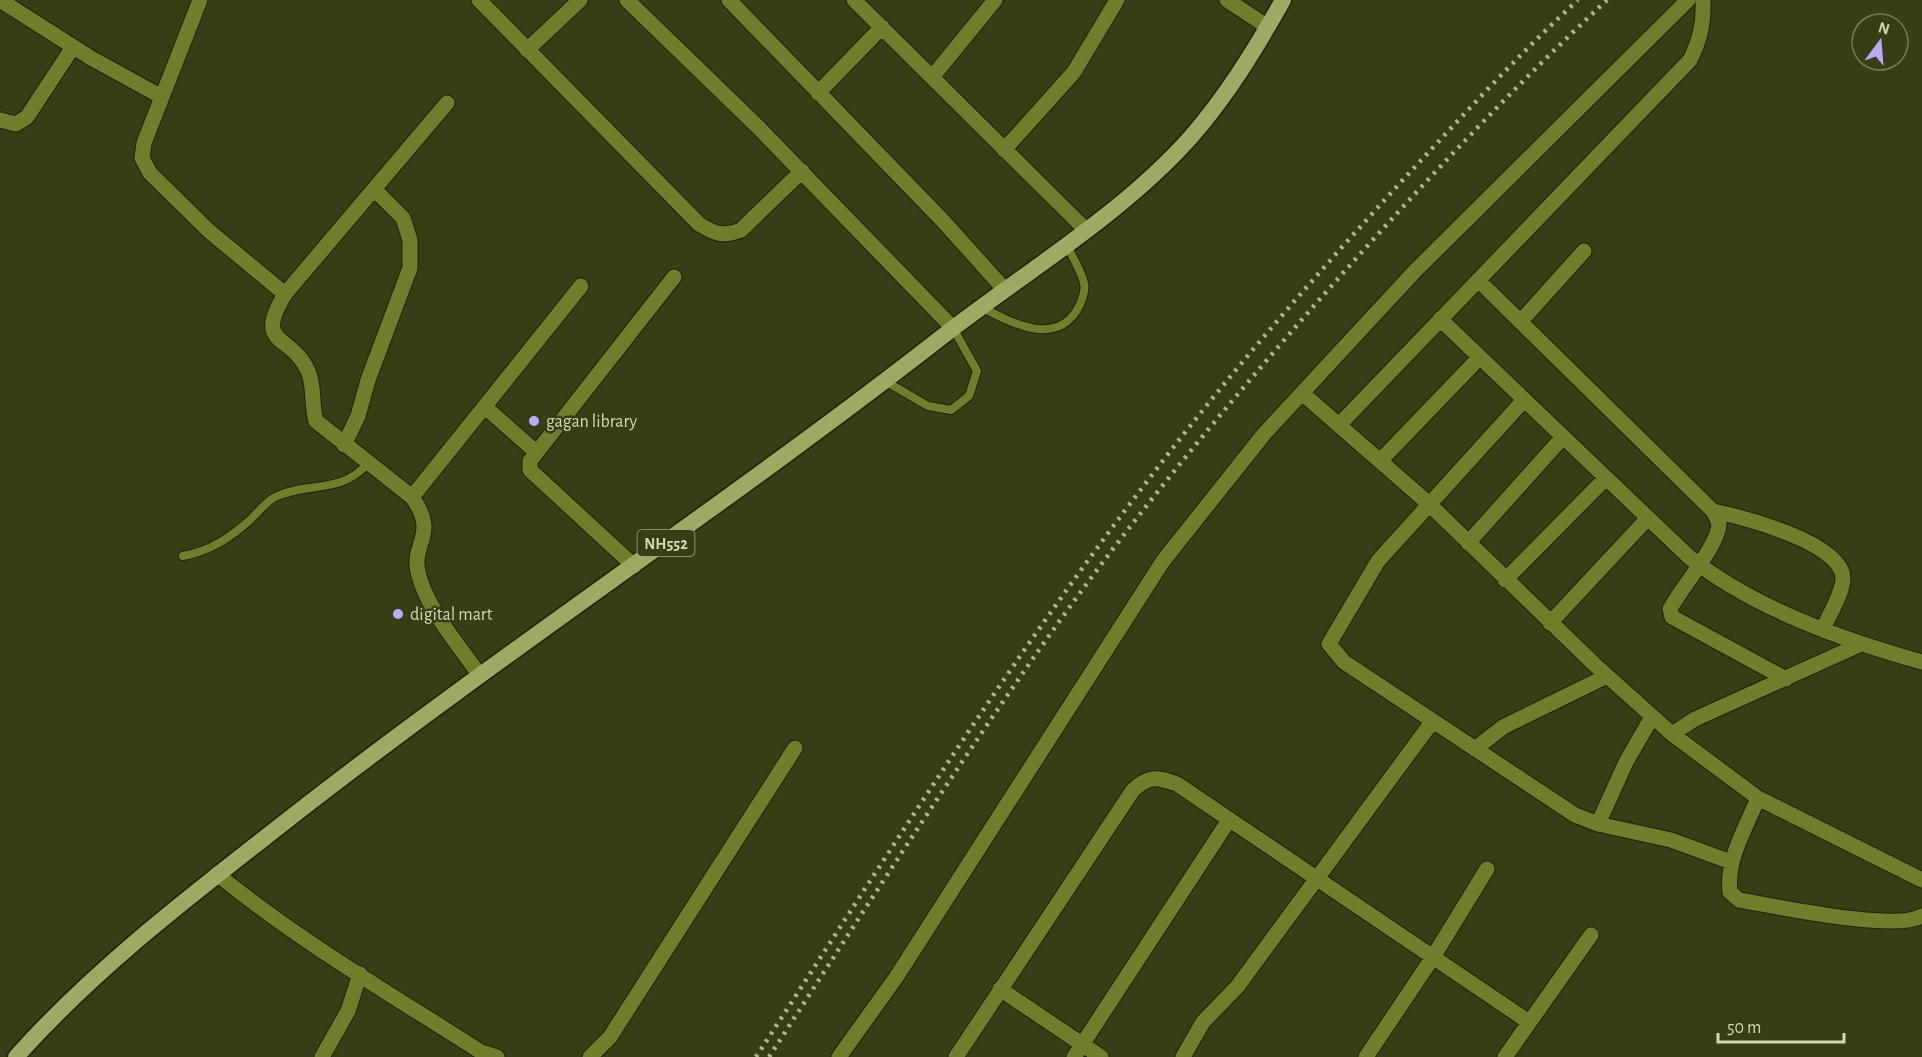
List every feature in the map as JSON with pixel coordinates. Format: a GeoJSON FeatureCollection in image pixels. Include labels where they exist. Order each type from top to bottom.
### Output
{"type":"FeatureCollection","features":[{"type":"Feature","properties":{"kind":"highway","name":"NH552"},"geometry":{"type":"LineString","coordinates":[[22,1055],[147,930],[217,874],[410,725],[634,566],[1086,230],[1189,140],[1218,104],[1284,0]]}},
{"type":"Feature","properties":{"kind":"street"},"geometry":{"type":"LineString","coordinates":[[0,0],[73,47],[162,97]]}},
{"type":"Feature","properties":{"kind":"street"},"geometry":{"type":"LineString","coordinates":[[200,0],[162,97],[142,158],[150,173],[209,231],[285,294]]}},
{"type":"Feature","properties":{"kind":"street"},"geometry":{"type":"LineString","coordinates":[[479,0],[699,224],[716,235],[728,235],[741,230],[802,171]]}},
{"type":"Feature","properties":{"kind":"street"},"geometry":{"type":"LineString","coordinates":[[527,50],[580,0]]}},
{"type":"Feature","properties":{"kind":"street"},"geometry":{"type":"LineString","coordinates":[[627,0],[802,171],[953,328]]}},
{"type":"Feature","properties":{"kind":"street"},"geometry":{"type":"LineString","coordinates":[[729,0],[944,222],[1005,290]]}},
{"type":"Feature","properties":{"kind":"street"},"geometry":{"type":"LineString","coordinates":[[854,0],[1086,230]]}},
{"type":"Feature","properties":{"kind":"street"},"geometry":{"type":"LineString","coordinates":[[933,76],[995,0]]}},
{"type":"Feature","properties":{"kind":"street"},"geometry":{"type":"LineString","coordinates":[[1004,150],[1074,72],[1117,0]]}},
{"type":"Feature","properties":{"kind":"street"},"geometry":{"type":"LineString","coordinates":[[1227,0],[1268,27]]}},
{"type":"Feature","properties":{"kind":"street"},"geometry":{"type":"LineString","coordinates":[[839,1057],[897,976],[1163,561],[1264,434],[1415,271],[1688,0]]}},
{"type":"Feature","properties":{"kind":"street"},"geometry":{"type":"LineString","coordinates":[[1339,425],[1690,60],[1700,40],[1704,18],[1703,0]]}},
{"type":"Feature","properties":{"kind":"street"},"geometry":{"type":"LineString","coordinates":[[818,93],[882,27]]}},
{"type":"Feature","properties":{"kind":"street"},"geometry":{"type":"LineString","coordinates":[[0,120],[16,124],[27,117],[73,47]]}},
{"type":"Feature","properties":{"kind":"street"},"geometry":{"type":"LineString","coordinates":[[447,103],[285,294],[272,315],[271,326],[308,371],[316,422],[412,497],[423,512],[425,532],[418,556],[418,574],[429,600],[480,675]]}},
{"type":"Feature","properties":{"kind":"street"},"geometry":{"type":"LineString","coordinates":[[344,445],[357,416],[410,268],[410,240],[403,218],[374,189]]}},
{"type":"Feature","properties":{"kind":"street"},"geometry":{"type":"LineString","coordinates":[[1521,321],[1584,251]]}},
{"type":"Feature","properties":{"kind":"street"},"geometry":{"type":"LineString","coordinates":[[634,566],[530,470],[530,461],[674,277]]}},
{"type":"Feature","properties":{"kind":"street"},"geometry":{"type":"LineString","coordinates":[[1478,280],[1713,511],[1719,524],[1699,565],[1673,602],[1670,609],[1672,617],[1786,679]]}},
{"type":"Feature","properties":{"kind":"street"},"geometry":{"type":"LineString","coordinates":[[412,497],[581,286]]}},
{"type":"Feature","properties":{"kind":"street"},"geometry":{"type":"LineString","coordinates":[[1440,319],[1648,518],[1716,578],[1753,598],[1859,645],[1922,662]]}},
{"type":"Feature","properties":{"kind":"street"},"geometry":{"type":"LineString","coordinates":[[1380,461],[1480,357]]}},
{"type":"Feature","properties":{"kind":"street"},"geometry":{"type":"LineString","coordinates":[[1302,393],[1428,503],[1505,580],[1672,734],[1758,798],[1922,880]]}},
{"type":"Feature","properties":{"kind":"street"},"geometry":{"type":"LineString","coordinates":[[1524,400],[1428,503],[1378,561],[1329,644],[1344,662],[1575,815],[1598,824],[1651,834],[1731,862]]}},
{"type":"Feature","properties":{"kind":"street"},"geometry":{"type":"LineString","coordinates":[[485,406],[536,452]]}},
{"type":"Feature","properties":{"kind":"street"},"geometry":{"type":"LineString","coordinates":[[1468,543],[1563,437]]}},
{"type":"Feature","properties":{"kind":"street"},"geometry":{"type":"LineString","coordinates":[[1505,580],[1606,478]]}},
{"type":"Feature","properties":{"kind":"street"},"geometry":{"type":"LineString","coordinates":[[1713,511],[1752,520],[1787,533],[1832,558],[1841,568],[1843,579],[1823,629]]}},
{"type":"Feature","properties":{"kind":"street"},"geometry":{"type":"LineString","coordinates":[[1550,622],[1648,518]]}},
{"type":"Feature","properties":{"kind":"street"},"geometry":{"type":"LineString","coordinates":[[1672,734],[1695,719],[1859,645]]}},
{"type":"Feature","properties":{"kind":"street"},"geometry":{"type":"LineString","coordinates":[[1475,749],[1503,726],[1607,676]]}},
{"type":"Feature","properties":{"kind":"street"},"geometry":{"type":"LineString","coordinates":[[1598,824],[1626,762],[1652,717]]}},
{"type":"Feature","properties":{"kind":"street"},"geometry":{"type":"LineString","coordinates":[[1183,1057],[1203,1022],[1238,987],[1432,722]]}},
{"type":"Feature","properties":{"kind":"street"},"geometry":{"type":"LineString","coordinates":[[590,1057],[610,1036],[795,748]]}},
{"type":"Feature","properties":{"kind":"street"},"geometry":{"type":"LineString","coordinates":[[956,1057],[1134,790],[1145,779],[1159,778],[1177,784],[1529,1022]]}},
{"type":"Feature","properties":{"kind":"street"},"geometry":{"type":"LineString","coordinates":[[1758,798],[1731,862],[1728,876],[1730,892],[1739,900],[1850,917],[1904,921],[1922,916]]}},
{"type":"Feature","properties":{"kind":"street"},"geometry":{"type":"LineString","coordinates":[[1078,1050],[1229,820]]}},
{"type":"Feature","properties":{"kind":"street"},"geometry":{"type":"LineString","coordinates":[[1366,1057],[1433,957],[1487,870]]}},
{"type":"Feature","properties":{"kind":"street"},"geometry":{"type":"LineString","coordinates":[[217,874],[252,903],[478,1054],[497,1057]]}},
{"type":"Feature","properties":{"kind":"street"},"geometry":{"type":"LineString","coordinates":[[1505,1057],[1592,935]]}},
{"type":"Feature","properties":{"kind":"street"},"geometry":{"type":"LineString","coordinates":[[322,1057],[348,1011],[360,974]]}},
{"type":"Feature","properties":{"kind":"street"},"geometry":{"type":"LineString","coordinates":[[1000,989],[1078,1050],[1101,1057]]}},
{"type":"Feature","properties":{"kind":"lane"},"geometry":{"type":"LineString","coordinates":[[981,307],[1020,327],[1045,330],[1069,322],[1079,308],[1085,285],[1066,244]]}},
{"type":"Feature","properties":{"kind":"lane"},"geometry":{"type":"LineString","coordinates":[[885,381],[928,406],[951,410],[969,396],[977,371],[953,328]]}},
{"type":"Feature","properties":{"kind":"lane"},"geometry":{"type":"LineString","coordinates":[[183,556],[202,552],[218,545],[242,527],[272,499],[291,490],[341,484],[358,475],[368,463]]}},
{"type":"Feature","properties":{"kind":"railway"},"geometry":{"type":"LineString","coordinates":[[756,1057],[992,697],[1142,488],[1206,406],[1308,285],[1494,83],[1578,0]]}},
{"type":"Feature","properties":{"kind":"railway"},"geometry":{"type":"LineString","coordinates":[[769,1057],[908,843],[1051,633],[1181,462],[1389,222],[1496,109],[1607,0]]}},
{"type":"Feature","properties":{"kind":"place","name":"gagan library"},"geometry":{"type":"Point","coordinates":[534,421]}},
{"type":"Feature","properties":{"kind":"place","name":"digital mart"},"geometry":{"type":"Point","coordinates":[398,614]}}]}
